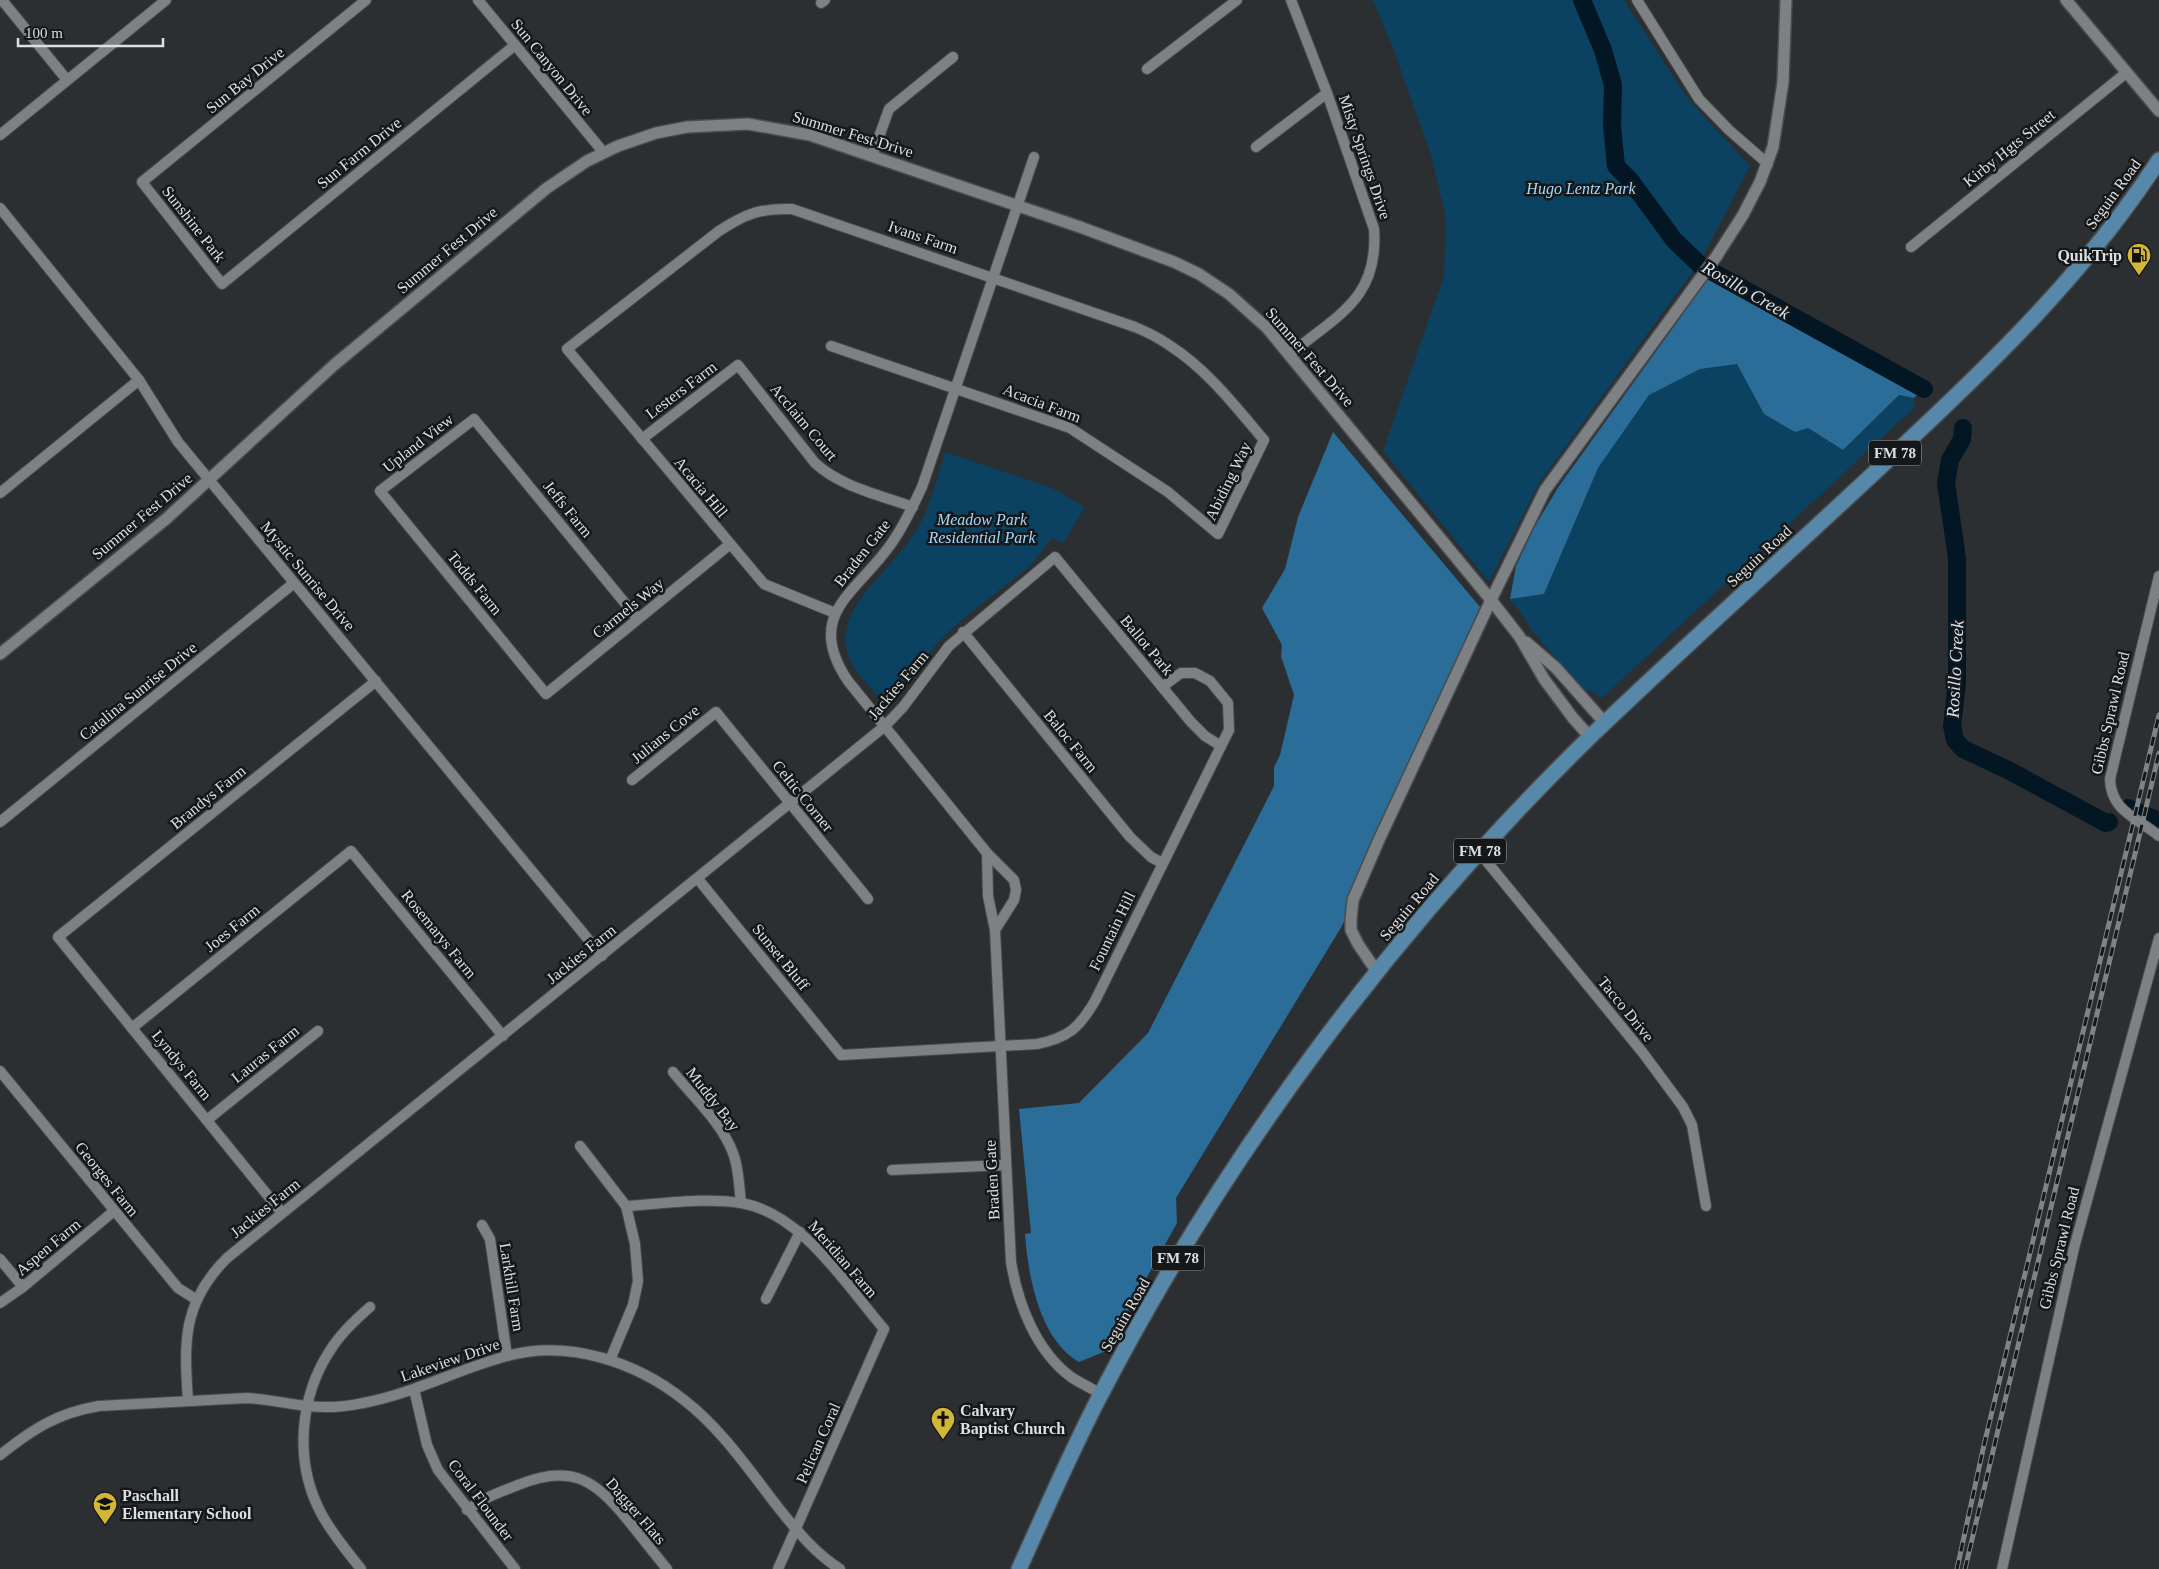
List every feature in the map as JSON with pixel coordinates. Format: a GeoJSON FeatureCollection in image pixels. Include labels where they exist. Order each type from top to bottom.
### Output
{"type":"FeatureCollection","features":[{"type":"Feature","properties":{"kind":"main road","name":"Seguin Road"},"geometry":{"type":"LineString","coordinates":[[1019,1569],[1101,1394],[1142,1319],[1230,1174],[1316,1050],[1377,972],[1479,852],[1590,737],[1955,398],[2019,335],[2118,220],[2159,160]]}},
{"type":"Feature","properties":{"kind":"street"},"geometry":{"type":"LineString","coordinates":[[2,0],[67,80]]}},
{"type":"Feature","properties":{"kind":"street"},"geometry":{"type":"LineString","coordinates":[[0,135],[166,0]]}},
{"type":"Feature","properties":{"kind":"street","name":"Sun Bay Drive"},"geometry":{"type":"LineString","coordinates":[[142,182],[366,0]]}},
{"type":"Feature","properties":{"kind":"street","name":"Sun Canyon Drive"},"geometry":{"type":"LineString","coordinates":[[478,0],[604,153]]}},
{"type":"Feature","properties":{"kind":"street"},"geometry":{"type":"LineString","coordinates":[[1147,69],[1237,0]]}},
{"type":"Feature","properties":{"kind":"street","name":"Misty Springs Drive"},"geometry":{"type":"LineString","coordinates":[[1290,355],[1359,296],[1372,270],[1374,229],[1327,93],[1291,0]]}},
{"type":"Feature","properties":{"kind":"street"},"geometry":{"type":"LineString","coordinates":[[1637,0],[1699,99],[1728,130],[1768,164]]}},
{"type":"Feature","properties":{"kind":"street","name":"Seguin Road"},"geometry":{"type":"LineString","coordinates":[[1377,972],[1351,930],[1353,900],[1378,842],[1491,600],[1554,476],[1716,257],[1743,216],[1768,164],[1783,82],[1786,0]]}},
{"type":"Feature","properties":{"kind":"street"},"geometry":{"type":"LineString","coordinates":[[2066,0],[2159,111]]}},
{"type":"Feature","properties":{"kind":"street","name":"Sun Farm Drive"},"geometry":{"type":"LineString","coordinates":[[222,284],[515,45]]}},
{"type":"Feature","properties":{"kind":"street"},"geometry":{"type":"LineString","coordinates":[[872,156],[890,108],[953,57]]}},
{"type":"Feature","properties":{"kind":"street","name":"Kirby Hgts Street"},"geometry":{"type":"LineString","coordinates":[[1911,247],[2126,73]]}},
{"type":"Feature","properties":{"kind":"street"},"geometry":{"type":"LineString","coordinates":[[1256,147],[1327,93]]}},
{"type":"Feature","properties":{"kind":"street","name":"Summer Fest Drive"},"geometry":{"type":"LineString","coordinates":[[0,654],[166,519],[349,352],[547,188],[579,166],[604,153],[656,133],[687,127],[748,124],[810,135],[1018,206],[1174,262],[1199,274],[1229,294],[1290,355],[1491,600],[1519,636],[1544,680],[1590,737]]}},
{"type":"Feature","properties":{"kind":"street","name":"Braden Gate"},"geometry":{"type":"LineString","coordinates":[[995,930],[1014,900],[1016,890],[1014,880],[987,853],[838,666],[833,650],[831,632],[835,613],[891,544],[913,507],[1034,157]]}},
{"type":"Feature","properties":{"kind":"street","name":"Sunshine Park"},"geometry":{"type":"LineString","coordinates":[[142,182],[222,284]]}},
{"type":"Feature","properties":{"kind":"street","name":"Mystic Sunrise Drive"},"geometry":{"type":"LineString","coordinates":[[0,208],[139,380],[167,427],[209,480],[602,956]]}},
{"type":"Feature","properties":{"kind":"street","name":"Ivans Farm"},"geometry":{"type":"LineString","coordinates":[[567,349],[719,231],[742,216],[767,208],[792,209],[1135,326],[1169,344],[1217,384],[1264,440]]}},
{"type":"Feature","properties":{"kind":"street","name":"Acacia Farm"},"geometry":{"type":"LineString","coordinates":[[831,346],[956,387],[1078,432],[1168,492],[1218,534]]}},
{"type":"Feature","properties":{"kind":"street","name":"Acacia Hill"},"geometry":{"type":"LineString","coordinates":[[567,349],[729,545],[764,584],[835,613]]}},
{"type":"Feature","properties":{"kind":"street","name":"Lesters Farm"},"geometry":{"type":"LineString","coordinates":[[642,439],[738,365]]}},
{"type":"Feature","properties":{"kind":"street","name":"Acclaim Court"},"geometry":{"type":"LineString","coordinates":[[738,365],[815,463],[825,472],[838,480],[913,507]]}},
{"type":"Feature","properties":{"kind":"street"},"geometry":{"type":"LineString","coordinates":[[0,493],[139,380]]}},
{"type":"Feature","properties":{"kind":"street","name":"Upland View"},"geometry":{"type":"LineString","coordinates":[[380,491],[474,418]]}},
{"type":"Feature","properties":{"kind":"street","name":"Jeffs Farm"},"geometry":{"type":"LineString","coordinates":[[474,418],[638,619]]}},
{"type":"Feature","properties":{"kind":"street","name":"Abiding Way"},"geometry":{"type":"LineString","coordinates":[[1218,534],[1264,440]]}},
{"type":"Feature","properties":{"kind":"street","name":"Todds Farm"},"geometry":{"type":"LineString","coordinates":[[380,491],[546,694]]}},
{"type":"Feature","properties":{"kind":"street","name":"Carmels Way"},"geometry":{"type":"LineString","coordinates":[[546,694],[729,545]]}},
{"type":"Feature","properties":{"kind":"street","name":"Jackies Farm"},"geometry":{"type":"LineString","coordinates":[[188,1401],[185,1351],[190,1316],[197,1300],[218,1266],[885,726],[903,707],[949,646],[963,632],[1054,557]]}},
{"type":"Feature","properties":{"kind":"street","name":"Ballot Park"},"geometry":{"type":"LineString","coordinates":[[1054,557],[1191,722],[1205,736],[1221,746]]}},
{"type":"Feature","properties":{"kind":"street","name":"Gibbs Sprawl Road"},"geometry":{"type":"LineString","coordinates":[[2159,576],[2110,779],[2112,792],[2119,805],[2138,823],[2159,836]]}},
{"type":"Feature","properties":{"kind":"street","name":"Catalina Sunrise Drive"},"geometry":{"type":"LineString","coordinates":[[0,822],[294,583]]}},
{"type":"Feature","properties":{"kind":"street","name":"Baloc Farm"},"geometry":{"type":"LineString","coordinates":[[963,632],[1130,837],[1152,857],[1162,863]]}},
{"type":"Feature","properties":{"kind":"street","name":"Summer Fest Drive"},"geometry":{"type":"LineString","coordinates":[[1519,636],[1556,668],[1605,723]]}},
{"type":"Feature","properties":{"kind":"street","name":"Fountain Hill"},"geometry":{"type":"LineString","coordinates":[[841,1055],[1051,1041],[1064,1037],[1085,1018],[1228,730],[1228,703],[1210,681],[1195,673],[1181,674],[1162,687]]}},
{"type":"Feature","properties":{"kind":"street","name":"Brandys Farm"},"geometry":{"type":"LineString","coordinates":[[58,937],[376,681]]}},
{"type":"Feature","properties":{"kind":"street","name":"Julians Cove"},"geometry":{"type":"LineString","coordinates":[[632,780],[716,712]]}},
{"type":"Feature","properties":{"kind":"street","name":"Celtic Corner"},"geometry":{"type":"LineString","coordinates":[[716,712],[868,900]]}},
{"type":"Feature","properties":{"kind":"street","name":"Joes Farm"},"geometry":{"type":"LineString","coordinates":[[132,1028],[351,852]]}},
{"type":"Feature","properties":{"kind":"street","name":"Rosemarys Farm"},"geometry":{"type":"LineString","coordinates":[[351,852],[503,1036]]}},
{"type":"Feature","properties":{"kind":"street","name":"Tacco Drive"},"geometry":{"type":"LineString","coordinates":[[1479,852],[1649,1061],[1683,1107],[1692,1125],[1706,1206]]}},
{"type":"Feature","properties":{"kind":"street","name":"Braden Gate"},"geometry":{"type":"LineString","coordinates":[[987,853],[988,896],[995,930],[1011,1262],[1015,1286],[1022,1307],[1039,1341],[1056,1364],[1071,1377],[1101,1394]]}},
{"type":"Feature","properties":{"kind":"street","name":"Sunset Bluff"},"geometry":{"type":"LineString","coordinates":[[698,879],[841,1055]]}},
{"type":"Feature","properties":{"kind":"street","name":"Lyndys Farm"},"geometry":{"type":"LineString","coordinates":[[58,937],[282,1213]]}},
{"type":"Feature","properties":{"kind":"street","name":"Gibbs Sprawl Road"},"geometry":{"type":"LineString","coordinates":[[2002,1569],[2074,1248],[2159,938]]}},
{"type":"Feature","properties":{"kind":"street","name":"Lauras Farm"},"geometry":{"type":"LineString","coordinates":[[207,1120],[318,1031]]}},
{"type":"Feature","properties":{"kind":"street","name":"Georges Farm"},"geometry":{"type":"LineString","coordinates":[[0,1072],[178,1288],[197,1300]]}},
{"type":"Feature","properties":{"kind":"street","name":"Muddy Bay"},"geometry":{"type":"LineString","coordinates":[[673,1072],[720,1129],[729,1144],[734,1154],[741,1203]]}},
{"type":"Feature","properties":{"kind":"street"},"geometry":{"type":"LineString","coordinates":[[580,1146],[626,1206],[635,1244],[638,1281],[628,1320],[610,1360]]}},
{"type":"Feature","properties":{"kind":"street"},"geometry":{"type":"LineString","coordinates":[[892,1170],[1006,1166]]}},
{"type":"Feature","properties":{"kind":"street","name":"Meridian Farm"},"geometry":{"type":"LineString","coordinates":[[626,1206],[713,1202],[741,1203],[776,1215],[800,1232],[884,1329]]}},
{"type":"Feature","properties":{"kind":"street","name":"Aspen Farm"},"geometry":{"type":"LineString","coordinates":[[0,1303],[23,1287],[114,1212]]}},
{"type":"Feature","properties":{"kind":"street","name":"Larkhill Farm"},"geometry":{"type":"LineString","coordinates":[[482,1225],[490,1239],[507,1356]]}},
{"type":"Feature","properties":{"kind":"street"},"geometry":{"type":"LineString","coordinates":[[766,1300],[800,1232]]}},
{"type":"Feature","properties":{"kind":"street"},"geometry":{"type":"LineString","coordinates":[[0,1259],[23,1287]]}},
{"type":"Feature","properties":{"kind":"street"},"geometry":{"type":"LineString","coordinates":[[361,1569],[332,1532],[312,1491],[306,1469],[303,1443],[308,1406],[315,1378],[331,1348],[350,1325],[370,1307]]}},
{"type":"Feature","properties":{"kind":"street","name":"Pelican Coral"},"geometry":{"type":"LineString","coordinates":[[778,1569],[884,1329]]}},
{"type":"Feature","properties":{"kind":"street","name":"Lakeview Drive"},"geometry":{"type":"LineString","coordinates":[[0,1456],[34,1429],[78,1410],[99,1406],[267,1399],[308,1406],[362,1404],[414,1389],[507,1356],[524,1352],[562,1351],[610,1360],[651,1378],[693,1406],[713,1426],[796,1530],[828,1562],[840,1569]]}},
{"type":"Feature","properties":{"kind":"street","name":"Coral Flounder"},"geometry":{"type":"LineString","coordinates":[[414,1389],[432,1458],[445,1483],[515,1569]]}},
{"type":"Feature","properties":{"kind":"street","name":"Dagger Flats"},"geometry":{"type":"LineString","coordinates":[[467,1510],[480,1500],[534,1478],[559,1475],[579,1478],[596,1486],[611,1499],[667,1569]]}},
{"type":"Feature","properties":{"kind":"green space","name":"Hugo Lentz Park"},"geometry":{"type":"Polygon","coordinates":[[[1373,0],[1624,0],[1688,99],[1750,166],[1701,260],[1539,483],[1489,582],[1383,451],[1444,276],[1446,218],[1431,155],[1394,51],[1373,0]]]}},
{"type":"Feature","properties":{"kind":"green space"},"geometry":{"type":"Polygon","coordinates":[[[1737,363],[1764,414],[1807,428],[1843,450],[1899,395],[1914,398],[1914,408],[1602,698],[1589,690],[1585,692],[1529,627],[1529,624],[1510,599],[1544,594],[1598,468],[1649,395],[1700,369],[1737,363]]]}},
{"type":"Feature","properties":{"kind":"green space","name":"Meadow Park Residential Park"},"geometry":{"type":"Polygon","coordinates":[[[945,452],[1052,488],[1085,507],[1063,543],[1052,538],[1030,566],[965,617],[937,643],[888,708],[858,673],[848,653],[846,635],[850,617],[860,600],[912,537],[918,527],[932,496],[945,452]]]}},
{"type":"Feature","properties":{"kind":"shaded area"},"geometry":{"type":"Polygon","coordinates":[[[1711,275],[1919,393],[1914,398],[1899,395],[1843,450],[1808,428],[1795,432],[1764,414],[1737,364],[1700,369],[1649,395],[1598,468],[1544,594],[1510,599],[1516,566],[1535,526],[1559,486],[1711,275]]]}},
{"type":"Feature","properties":{"kind":"shaded area"},"geometry":{"type":"Polygon","coordinates":[[[1333,432],[1480,607],[1342,926],[1176,1198],[1177,1223],[1106,1351],[1079,1362],[1065,1352],[1054,1338],[1038,1305],[1033,1286],[1025,1234],[1031,1233],[1019,1109],[1079,1103],[1148,1033],[1274,786],[1274,767],[1280,755],[1294,695],[1281,656],[1282,645],[1262,608],[1285,569],[1298,517],[1333,432]]]}},
{"type":"Feature","properties":{"kind":"waterway","name":"Rosillo Creek"},"geometry":{"type":"LineString","coordinates":[[1582,0],[1603,50],[1613,85],[1612,125],[1616,166],[1630,180],[1674,240],[1700,265],[1924,389]]}},
{"type":"Feature","properties":{"kind":"waterway","name":"Rosillo Creek"},"geometry":{"type":"LineString","coordinates":[[1963,428],[1962,439],[1950,460],[1946,483],[1957,558],[1957,683],[1952,726],[1955,740],[1963,749],[2008,770],[2106,823],[2109,822]]}},
{"type":"Feature","properties":{"kind":"waterway","name":"Rosillo Creek"},"geometry":{"type":"LineString","coordinates":[[2128,808],[2159,821]]}},
{"type":"Feature","properties":{"kind":"railway"},"geometry":{"type":"LineString","coordinates":[[1957,1569],[1984,1445],[2159,715]]}},
{"type":"Feature","properties":{"kind":"railway"},"geometry":{"type":"LineString","coordinates":[[1965,1569],[2159,753]]}},
{"type":"Feature","properties":{"kind":"place","name":"QuikTrip"},"geometry":{"type":"Point","coordinates":[2139,276]}},
{"type":"Feature","properties":{"kind":"place","name":"Calvary Baptist Church"},"geometry":{"type":"Point","coordinates":[943,1440]}},
{"type":"Feature","properties":{"kind":"place","name":"Paschall Elementary School"},"geometry":{"type":"Point","coordinates":[105,1525]}}]}
